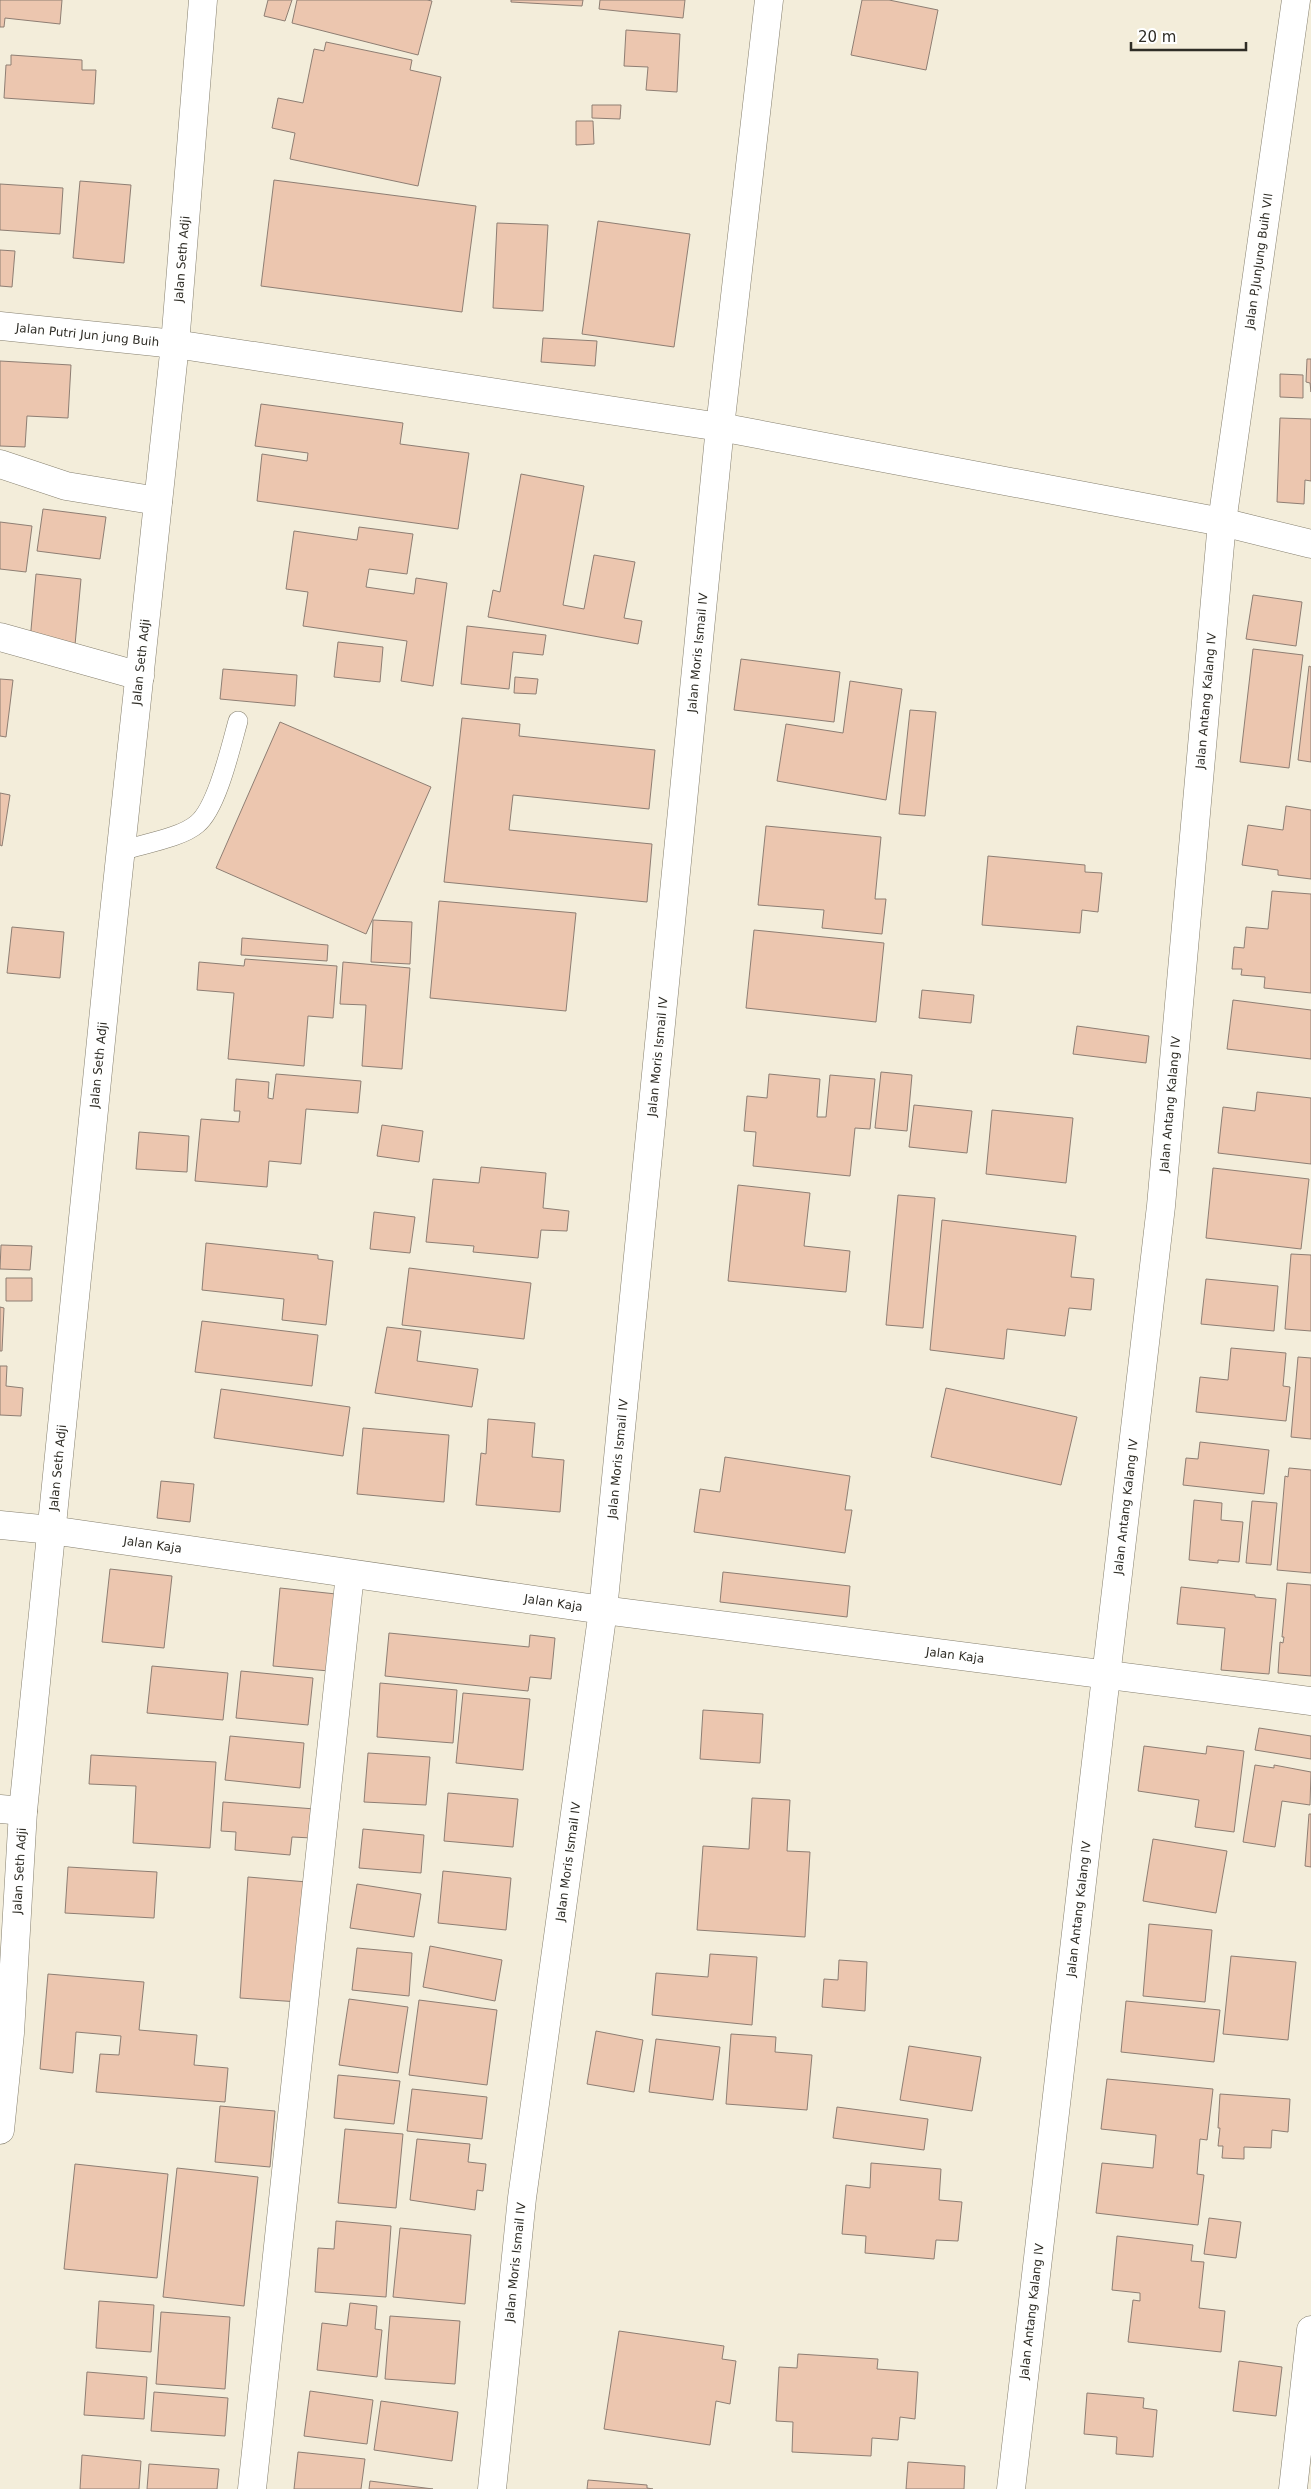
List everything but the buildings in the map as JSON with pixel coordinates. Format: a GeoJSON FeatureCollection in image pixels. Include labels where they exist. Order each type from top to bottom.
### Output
{"type":"FeatureCollection","features":[{"type":"Feature","properties":{"kind":"street","name":"Jalan Seth Adji"},"geometry":{"type":"LineString","coordinates":[[0,2130],[12,1810],[51,1530],[175,344],[203,0]]}},
{"type":"Feature","properties":{"kind":"street","name":"Jalan Moris Ismail IV"},"geometry":{"type":"LineString","coordinates":[[492,2489],[522,2198],[603,1610],[720,427],[769,0]]}},
{"type":"Feature","properties":{"kind":"street","name":"Jalan P.JunJung Buih VII"},"geometry":{"type":"LineString","coordinates":[[1222,522],[1296,0]]}},
{"type":"Feature","properties":{"kind":"street","name":"Jalan Putri Jun jung Buih"},"geometry":{"type":"LineString","coordinates":[[0,326],[175,344],[720,427],[1222,522],[1311,544]]}},
{"type":"Feature","properties":{"kind":"street"},"geometry":{"type":"LineString","coordinates":[[0,464],[66,486],[158,501]]}},
{"type":"Feature","properties":{"kind":"street","name":"Jalan Antang Kalang IV"},"geometry":{"type":"LineString","coordinates":[[1011,2489],[1162,1206],[1222,522]]}},
{"type":"Feature","properties":{"kind":"street"},"geometry":{"type":"LineString","coordinates":[[0,637],[140,676]]}},
{"type":"Feature","properties":{"kind":"street","name":"Jalan Kaja"},"geometry":{"type":"LineString","coordinates":[[0,1525],[51,1530],[603,1610],[1311,1701]]}},
{"type":"Feature","properties":{"kind":"street"},"geometry":{"type":"LineString","coordinates":[[252,2489],[350,1574]]}},
{"type":"Feature","properties":{"kind":"street"},"geometry":{"type":"LineString","coordinates":[[1294,2489],[1311,2330]]}},
{"type":"Feature","properties":{"kind":"lane"},"geometry":{"type":"LineString","coordinates":[[121,851],[182,833],[198,824],[220,781],[238,721]]}}]}
